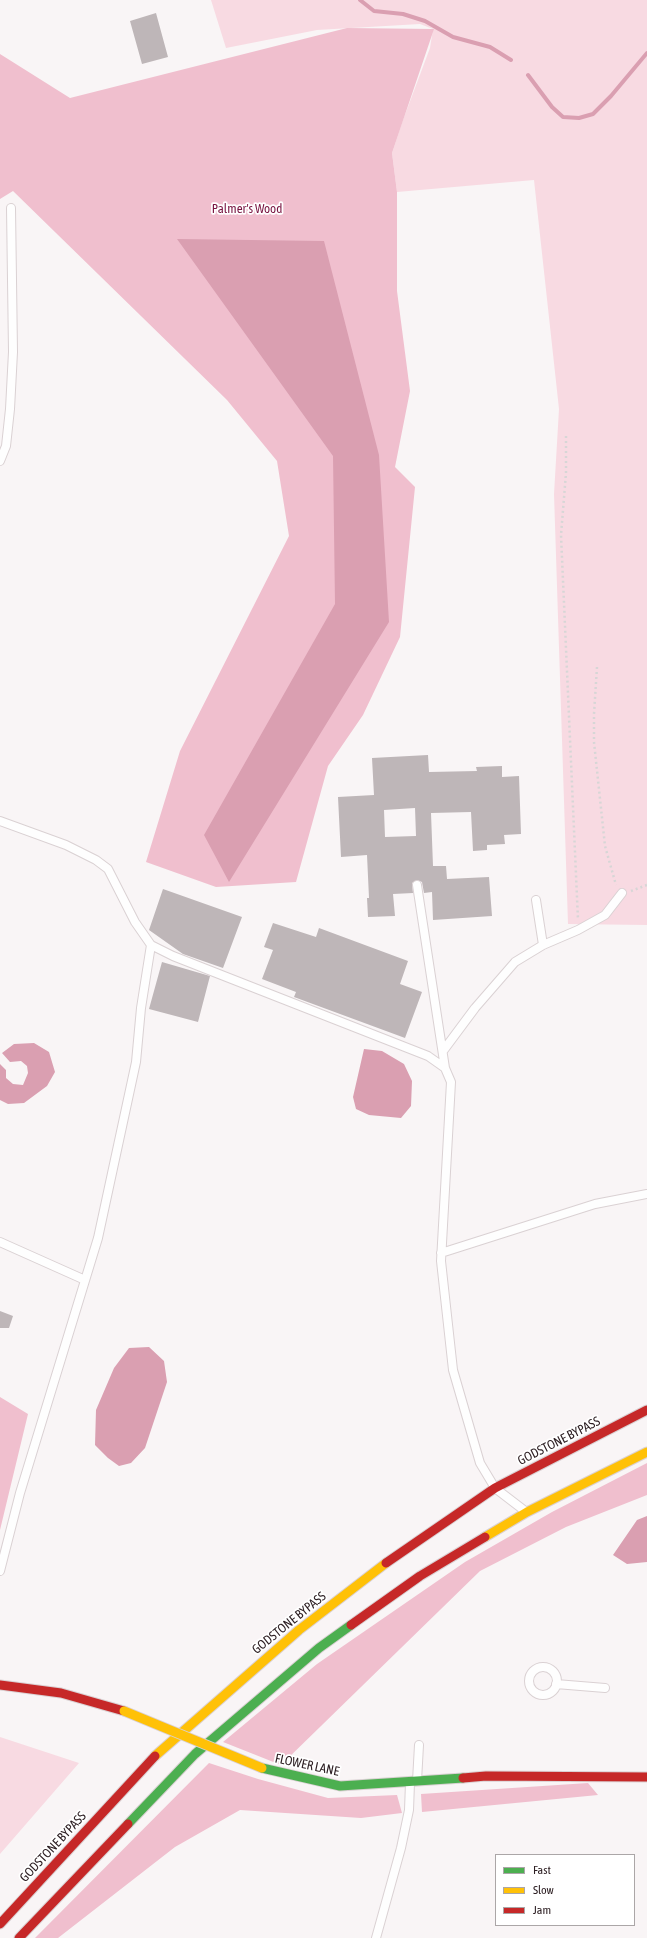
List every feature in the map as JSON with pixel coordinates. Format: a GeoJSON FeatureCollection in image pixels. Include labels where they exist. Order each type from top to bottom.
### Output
{"type":"FeatureCollection","features":[{"type":"Feature","properties":{"kind":"main road","name":"GODSTONE BYPASS"},"geometry":{"type":"LineString","coordinates":[[0,1924],[164,1747],[299,1630],[378,1568],[446,1520],[495,1488],[647,1410]]}},
{"type":"Feature","properties":{"kind":"main road"},"geometry":{"type":"LineString","coordinates":[[19,1938],[194,1754],[319,1648],[420,1576],[527,1512],[647,1452]]}},
{"type":"Feature","properties":{"kind":"main road","name":"FLOWER LANE"},"geometry":{"type":"LineString","coordinates":[[0,1685],[61,1693],[124,1711],[262,1768],[340,1786],[486,1776],[647,1778]]}},
{"type":"Feature","properties":{"kind":"lane"},"geometry":{"type":"LineString","coordinates":[[0,461],[6,446],[10,409],[13,352],[11,208]]}},
{"type":"Feature","properties":{"kind":"lane"},"geometry":{"type":"LineString","coordinates":[[0,821],[66,845],[96,860],[108,869],[135,922],[151,945],[173,956],[428,1056],[445,1068]]}},
{"type":"Feature","properties":{"kind":"lane"},"geometry":{"type":"LineString","coordinates":[[417,885],[445,1068],[451,1082],[441,1253],[453,1370],[480,1463],[495,1488],[527,1512]]}},
{"type":"Feature","properties":{"kind":"lane"},"geometry":{"type":"LineString","coordinates":[[443,1051],[475,1008],[515,962],[543,945],[578,930],[605,915],[622,893]]}},
{"type":"Feature","properties":{"kind":"lane"},"geometry":{"type":"LineString","coordinates":[[536,900],[543,945]]}},
{"type":"Feature","properties":{"kind":"lane"},"geometry":{"type":"LineString","coordinates":[[0,1571],[20,1493],[98,1238],[136,1062],[141,1008],[151,945]]}},
{"type":"Feature","properties":{"kind":"lane"},"geometry":{"type":"LineString","coordinates":[[441,1253],[595,1204],[647,1194]]}},
{"type":"Feature","properties":{"kind":"lane"},"geometry":{"type":"LineString","coordinates":[[0,1242],[85,1280]]}},
{"type":"Feature","properties":{"kind":"lane"},"geometry":{"type":"LineString","coordinates":[[556,1684],[605,1688]]}},
{"type":"Feature","properties":{"kind":"lane"},"geometry":{"type":"LineString","coordinates":[[376,1938],[401,1848],[409,1810],[419,1745]]}},
{"type":"Feature","properties":{"kind":"path"},"geometry":{"type":"LineString","coordinates":[[566,436],[566,473],[561,535],[578,930]]}},
{"type":"Feature","properties":{"kind":"path"},"geometry":{"type":"LineString","coordinates":[[597,668],[594,742],[599,772],[601,813],[605,846],[616,885],[622,893],[634,891],[647,885]]}},
{"type":"Feature","properties":{"kind":"shaded area"},"geometry":{"type":"Polygon","coordinates":[[[211,0],[647,0],[647,925],[568,924],[554,494],[559,409],[534,180],[397,192],[392,153],[430,48],[433,29],[420,24],[317,30],[226,48],[211,0]]]}},
{"type":"Feature","properties":{"kind":"shaded area"},"geometry":{"type":"Polygon","coordinates":[[[177,239],[324,241],[379,455],[389,622],[229,882],[204,835],[335,604],[333,456],[177,239]]]}},
{"type":"Feature","properties":{"kind":"shaded area"},"geometry":{"type":"Polygon","coordinates":[[[34,1043],[49,1052],[55,1072],[47,1086],[24,1103],[8,1104],[0,1100],[0,1064],[6,1070],[6,1078],[13,1084],[23,1085],[28,1073],[27,1066],[21,1061],[10,1062],[2,1053],[14,1044],[34,1043]]]}},
{"type":"Feature","properties":{"kind":"shaded area"},"geometry":{"type":"Polygon","coordinates":[[[364,1049],[382,1051],[404,1064],[412,1081],[411,1106],[401,1118],[369,1115],[356,1109],[353,1097],[364,1049]]]}},
{"type":"Feature","properties":{"kind":"shaded area"},"geometry":{"type":"Polygon","coordinates":[[[149,1347],[164,1361],[167,1382],[145,1448],[131,1463],[119,1466],[108,1458],[95,1445],[96,1410],[114,1368],[129,1348],[149,1347]]]}},
{"type":"Feature","properties":{"kind":"shaded area"},"geometry":{"type":"Polygon","coordinates":[[[647,1516],[647,1562],[627,1564],[613,1555],[637,1520],[647,1516]]]}},
{"type":"Feature","properties":{"kind":"shaded area"},"geometry":{"type":"Polygon","coordinates":[[[0,1737],[79,1763],[0,1854],[0,1737]]]}},
{"type":"Feature","properties":{"kind":"green space","name":"Palmer's Wood"},"geometry":{"type":"Polygon","coordinates":[[[347,28],[434,29],[392,153],[397,192],[397,291],[410,391],[395,467],[415,487],[400,637],[363,715],[328,766],[296,882],[216,887],[146,862],[180,751],[289,536],[277,461],[227,400],[13,191],[0,199],[0,54],[70,98],[347,28]]]}},
{"type":"Feature","properties":{"kind":"green space"},"geometry":{"type":"Polygon","coordinates":[[[0,1397],[28,1414],[0,1530],[0,1397]]]}},
{"type":"Feature","properties":{"kind":"green space"},"geometry":{"type":"Polygon","coordinates":[[[647,1463],[647,1495],[566,1527],[480,1571],[281,1765],[223,1742],[317,1664],[465,1562],[552,1512],[647,1463]]]}},
{"type":"Feature","properties":{"kind":"green space"},"geometry":{"type":"Polygon","coordinates":[[[209,1763],[258,1779],[328,1798],[397,1795],[402,1813],[361,1818],[240,1810],[175,1847],[58,1938],[35,1938],[209,1763]]]}},
{"type":"Feature","properties":{"kind":"green space"},"geometry":{"type":"Polygon","coordinates":[[[588,1783],[598,1795],[422,1812],[421,1794],[588,1783]]]}},
{"type":"Feature","properties":{"kind":"building"},"geometry":{"type":"Polygon","coordinates":[[[156,13],[168,57],[142,64],[130,21],[156,13]]]}},
{"type":"Feature","properties":{"kind":"building"},"geometry":{"type":"Polygon","coordinates":[[[428,755],[429,772],[477,771],[476,767],[502,766],[502,777],[519,776],[521,834],[504,835],[505,844],[487,845],[487,850],[473,851],[471,812],[431,813],[433,866],[446,866],[447,879],[489,877],[492,916],[433,920],[432,892],[424,893],[422,882],[417,880],[412,883],[413,893],[393,894],[395,916],[368,917],[367,898],[369,898],[367,855],[341,857],[338,797],[374,795],[372,758],[428,755]],[[415,808],[384,810],[385,837],[416,836],[415,808]]]}},
{"type":"Feature","properties":{"kind":"building"},"geometry":{"type":"Polygon","coordinates":[[[163,889],[242,917],[223,968],[183,954],[149,930],[163,889]]]}},
{"type":"Feature","properties":{"kind":"building"},"geometry":{"type":"Polygon","coordinates":[[[273,923],[316,937],[319,928],[408,961],[400,984],[422,992],[405,1038],[294,997],[296,992],[262,979],[273,950],[264,947],[273,923]]]}},
{"type":"Feature","properties":{"kind":"building"},"geometry":{"type":"Polygon","coordinates":[[[162,962],[210,976],[198,1022],[149,1009],[162,962]]]}},
{"type":"Feature","properties":{"kind":"building"},"geometry":{"type":"Polygon","coordinates":[[[0,1311],[13,1316],[9,1328],[0,1328],[0,1311]]]}},
{"type":"Feature","properties":{"kind":"waterway"},"geometry":{"type":"LineString","coordinates":[[360,0],[374,11],[403,14],[425,21],[453,37],[490,47],[511,60]]}},
{"type":"Feature","properties":{"kind":"waterway"},"geometry":{"type":"LineString","coordinates":[[528,75],[552,107],[563,117],[579,118],[593,114],[611,96],[647,53]]}},
{"type":"Feature","properties":{"kind":"traffic: fast"},"geometry":{"type":"LineString","coordinates":[[128,1824],[195,1754],[319,1648],[351,1625]]}},
{"type":"Feature","properties":{"kind":"traffic: fast"},"geometry":{"type":"LineString","coordinates":[[262,1768],[340,1786],[463,1778]]}},
{"type":"Feature","properties":{"kind":"traffic: slow"},"geometry":{"type":"LineString","coordinates":[[485,1537],[527,1512],[647,1452]]}},
{"type":"Feature","properties":{"kind":"traffic: slow"},"geometry":{"type":"LineString","coordinates":[[155,1756],[299,1630],[386,1563]]}},
{"type":"Feature","properties":{"kind":"traffic: slow"},"geometry":{"type":"LineString","coordinates":[[124,1711],[262,1768]]}},
{"type":"Feature","properties":{"kind":"traffic: jam"},"geometry":{"type":"LineString","coordinates":[[386,1563],[495,1488],[647,1410]]}},
{"type":"Feature","properties":{"kind":"traffic: jam"},"geometry":{"type":"LineString","coordinates":[[351,1625],[420,1576],[485,1537]]}},
{"type":"Feature","properties":{"kind":"traffic: jam"},"geometry":{"type":"LineString","coordinates":[[0,1685],[61,1693],[124,1711]]}},
{"type":"Feature","properties":{"kind":"traffic: jam"},"geometry":{"type":"LineString","coordinates":[[0,1924],[155,1756]]}},
{"type":"Feature","properties":{"kind":"traffic: jam"},"geometry":{"type":"LineString","coordinates":[[463,1778],[486,1776],[647,1777]]}},
{"type":"Feature","properties":{"kind":"traffic: jam"},"geometry":{"type":"LineString","coordinates":[[19,1938],[128,1824]]}}]}
